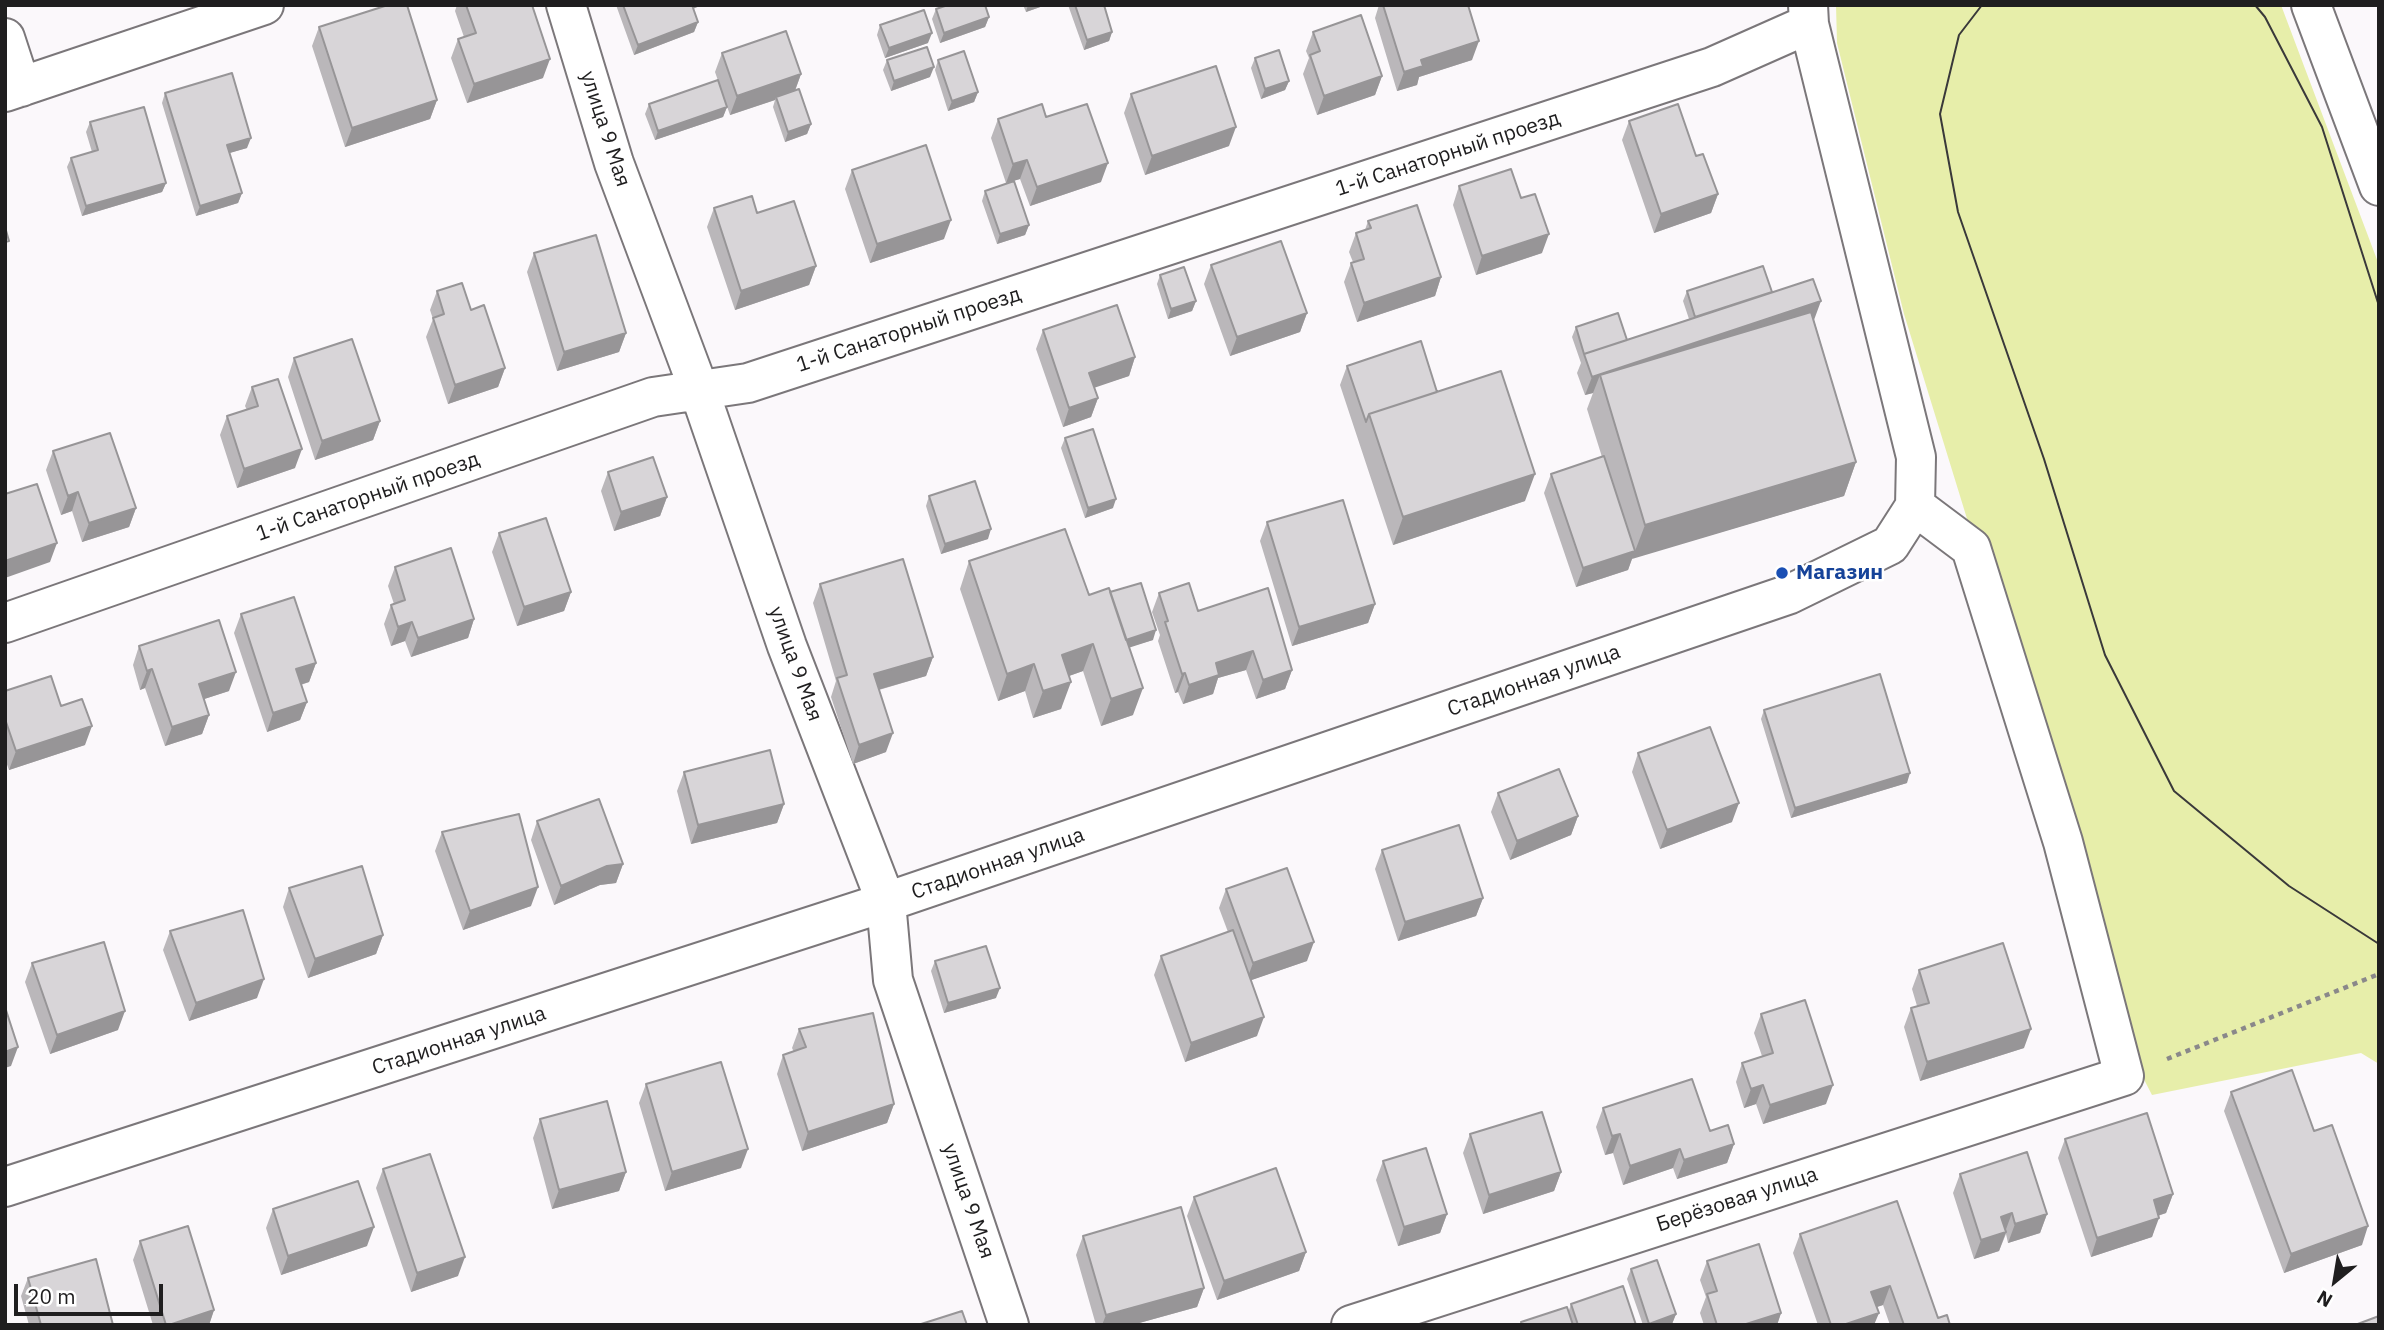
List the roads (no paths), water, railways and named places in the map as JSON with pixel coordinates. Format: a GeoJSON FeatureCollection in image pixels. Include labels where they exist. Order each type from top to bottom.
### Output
{"type":"FeatureCollection","features":[{"type":"Feature","properties":{"kind":"street"},"geometry":{"type":"LineString","coordinates":[[5,38],[13,89],[264,5]]}},
{"type":"Feature","properties":{"kind":"street","name":"улица 9 Мая"},"geometry":{"type":"LineString","coordinates":[[566,5],[614,163],[699,390],[787,646],[886,902],[893,980],[1009,1325]]}},
{"type":"Feature","properties":{"kind":"street"},"geometry":{"type":"LineString","coordinates":[[2311,5],[2379,186]]}},
{"type":"Feature","properties":{"kind":"street"},"geometry":{"type":"LineString","coordinates":[[1809,15],[1916,457],[1915,506]]}},
{"type":"Feature","properties":{"kind":"street","name":"1-й Санаторный проезд"},"geometry":{"type":"LineString","coordinates":[[5,623],[653,397],[748,383],[1699,72],[1809,15]]}},
{"type":"Feature","properties":{"kind":"street","name":"Стадионная улица"},"geometry":{"type":"LineString","coordinates":[[5,1187],[886,902],[1790,594],[1891,545],[1915,506]]}},
{"type":"Feature","properties":{"kind":"street","name":"Берёзовая улица"},"geometry":{"type":"LineString","coordinates":[[1351,1325],[2124,1076],[2063,842],[1971,548],[1915,506]]}},
{"type":"Feature","properties":{"kind":"tram line"},"geometry":{"type":"LineString","coordinates":[[1982,5],[1959,35],[1940,114],[1958,212],[2044,459],[2105,655],[2174,791],[2289,886],[2379,944]]}},
{"type":"Feature","properties":{"kind":"tram line"},"geometry":{"type":"LineString","coordinates":[[2255,5],[2265,17],[2322,127],[2379,306]]}},
{"type":"Feature","properties":{"kind":"place","name":"Магазин"},"geometry":{"type":"Point","coordinates":[1782,573]}}]}
